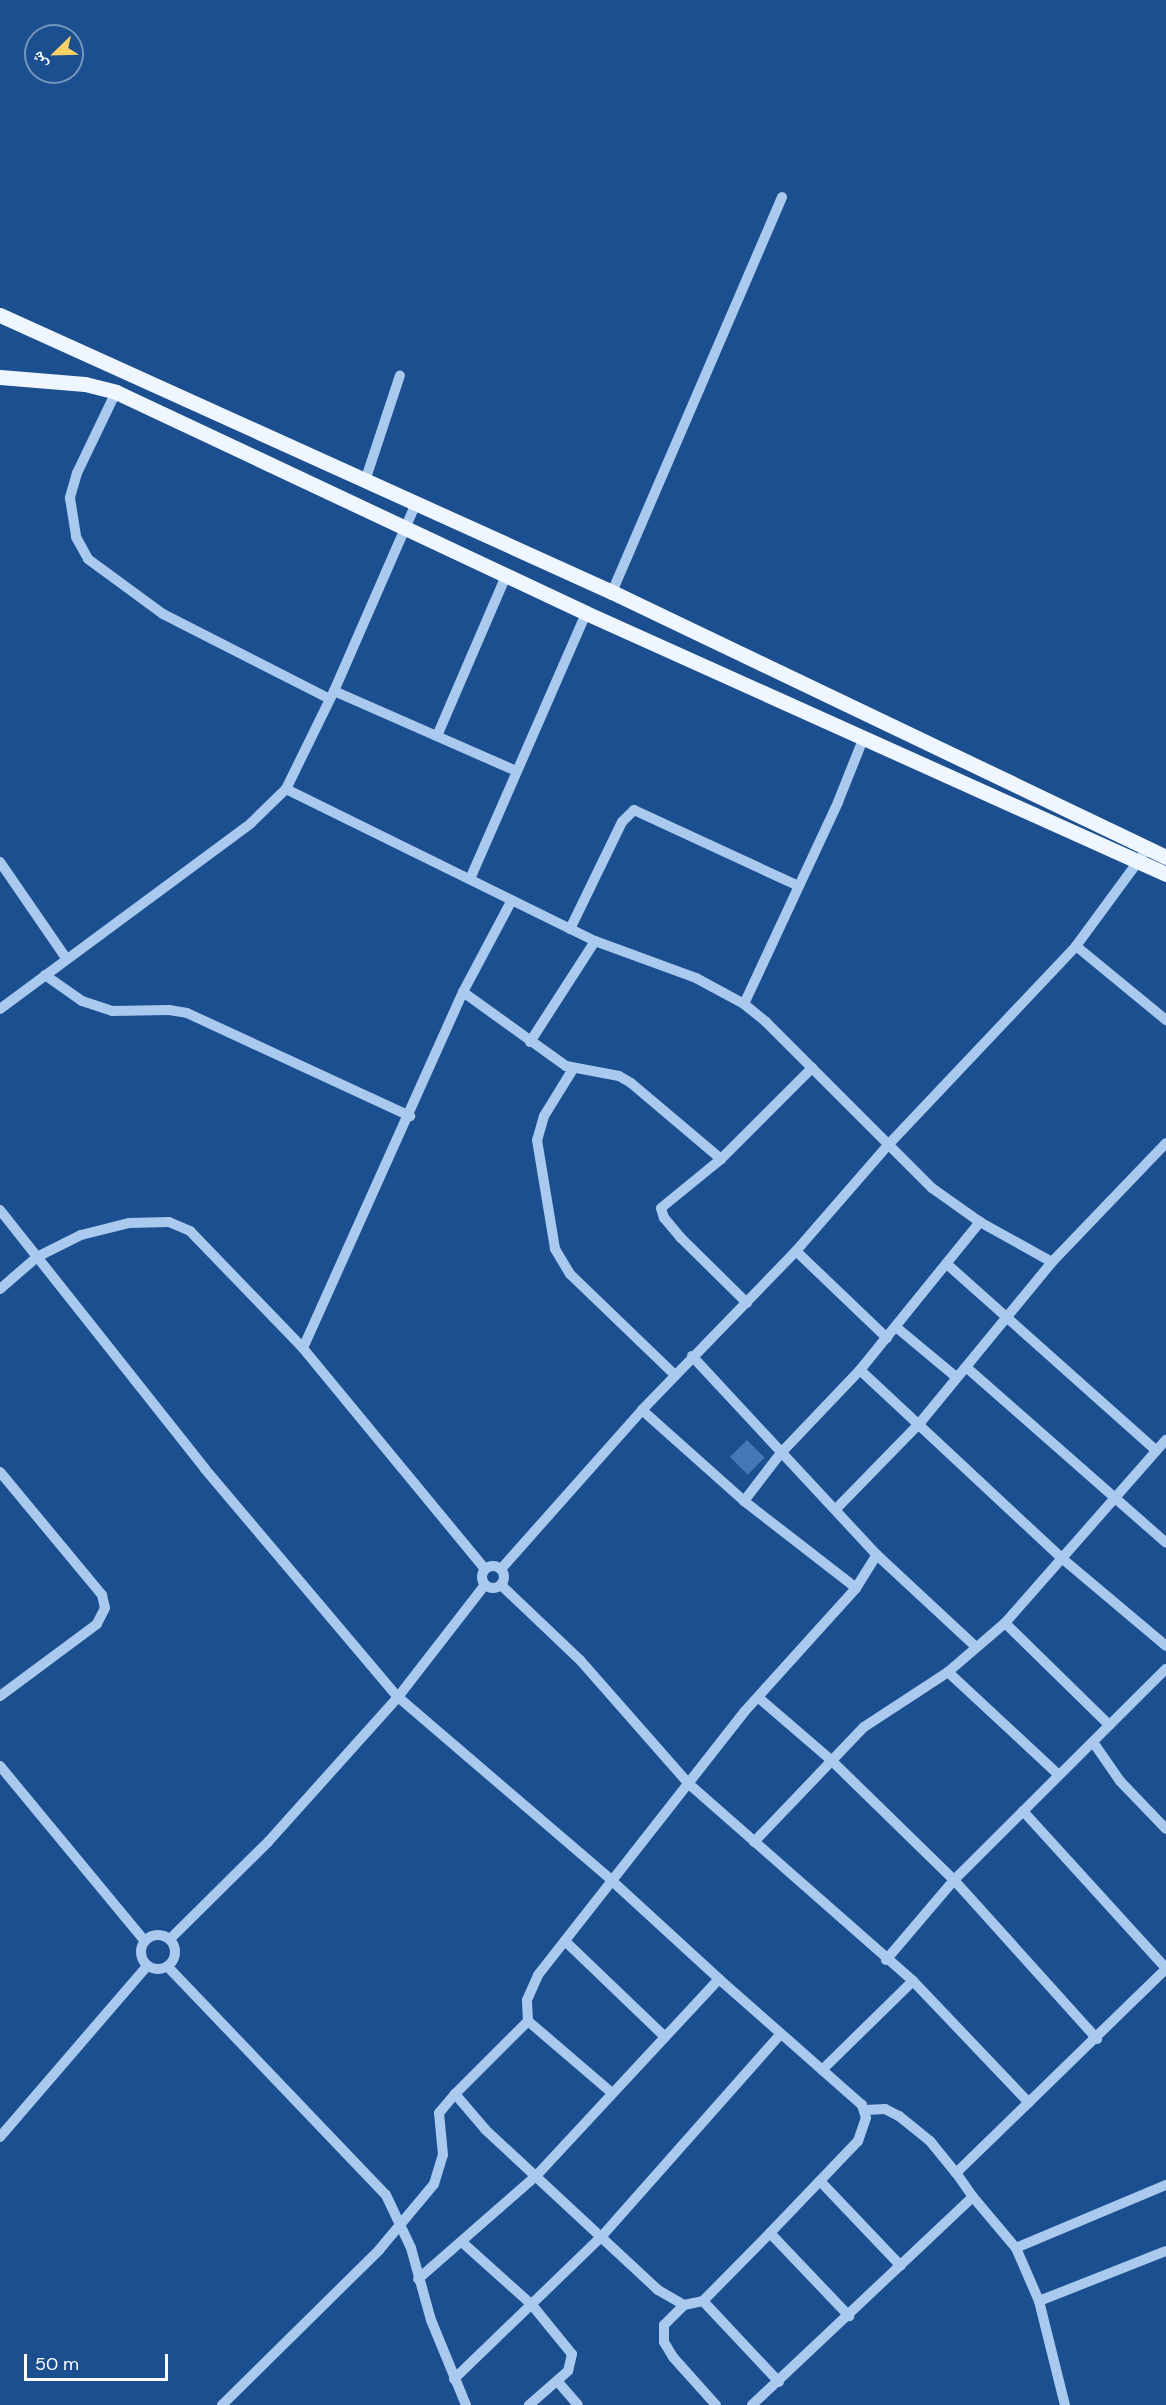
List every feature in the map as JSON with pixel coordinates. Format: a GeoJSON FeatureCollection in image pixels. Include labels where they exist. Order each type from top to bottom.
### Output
{"type":"FeatureCollection","features":[{"type":"Feature","properties":{"kind":"main road"},"geometry":{"type":"LineString","coordinates":[[0,315],[366,478],[612,592],[1142,855],[1166,874]]}},
{"type":"Feature","properties":{"kind":"main road"},"geometry":{"type":"LineString","coordinates":[[0,377],[85,384],[116,392],[406,526],[586,613],[864,737],[1142,855],[1166,857]]}},
{"type":"Feature","properties":{"kind":"street"},"geometry":{"type":"LineString","coordinates":[[612,592],[782,197]]}},
{"type":"Feature","properties":{"kind":"street"},"geometry":{"type":"LineString","coordinates":[[366,478],[400,375]]}},
{"type":"Feature","properties":{"kind":"street"},"geometry":{"type":"LineString","coordinates":[[116,392],[77,473],[70,498],[76,537],[88,559],[163,614],[332,695],[437,736],[516,771]]}},
{"type":"Feature","properties":{"kind":"street"},"geometry":{"type":"LineString","coordinates":[[0,1009],[251,823],[286,789],[332,695],[416,503]]}},
{"type":"Feature","properties":{"kind":"street"},"geometry":{"type":"LineString","coordinates":[[437,736],[506,576]]}},
{"type":"Feature","properties":{"kind":"street"},"geometry":{"type":"LineString","coordinates":[[470,879],[586,613]]}},
{"type":"Feature","properties":{"kind":"street"},"geometry":{"type":"LineString","coordinates":[[744,1004],[796,885],[838,802],[864,737]]}},
{"type":"Feature","properties":{"kind":"street"},"geometry":{"type":"LineString","coordinates":[[286,789],[595,941],[696,978],[744,1004],[812,1068],[932,1188],[980,1222],[1052,1262]]}},
{"type":"Feature","properties":{"kind":"street"},"geometry":{"type":"LineString","coordinates":[[570,928],[622,822],[634,810],[796,885]]}},
{"type":"Feature","properties":{"kind":"street"},"geometry":{"type":"LineString","coordinates":[[501,1569],[642,1410],[796,1251],[889,1144],[1076,946],[1142,855]]}},
{"type":"Feature","properties":{"kind":"street"},"geometry":{"type":"LineString","coordinates":[[0,862],[66,958]]}},
{"type":"Feature","properties":{"kind":"street"},"geometry":{"type":"LineString","coordinates":[[303,1348],[410,1116],[463,992],[512,900]]}},
{"type":"Feature","properties":{"kind":"street"},"geometry":{"type":"LineString","coordinates":[[530,1042],[595,941]]}},
{"type":"Feature","properties":{"kind":"street"},"geometry":{"type":"LineString","coordinates":[[1076,946],[1166,1020]]}},
{"type":"Feature","properties":{"kind":"street"},"geometry":{"type":"LineString","coordinates":[[45,975],[82,1001],[112,1011],[170,1010],[187,1013],[410,1116]]}},
{"type":"Feature","properties":{"kind":"street"},"geometry":{"type":"LineString","coordinates":[[463,992],[530,1042],[573,1069],[619,1076],[631,1083],[721,1159]]}},
{"type":"Feature","properties":{"kind":"street"},"geometry":{"type":"LineString","coordinates":[[747,1303],[681,1238],[661,1209],[721,1159],[812,1068]]}},
{"type":"Feature","properties":{"kind":"street"},"geometry":{"type":"LineString","coordinates":[[573,1069],[544,1116],[537,1140],[555,1249],[570,1274],[675,1375]]}},
{"type":"Feature","properties":{"kind":"street"},"geometry":{"type":"LineString","coordinates":[[836,1509],[919,1424],[956,1377],[1010,1316],[1052,1262],[1165,1150]]}},
{"type":"Feature","properties":{"kind":"street"},"geometry":{"type":"LineString","coordinates":[[0,1209],[205,1469],[398,1696],[610,1879],[865,2110],[885,2109],[899,2116],[930,2141],[1016,2248],[1039,2301],[1065,2405]]}},
{"type":"Feature","properties":{"kind":"street"},"geometry":{"type":"LineString","coordinates":[[0,1289],[37,1257],[101,1230],[129,1223],[169,1222],[190,1231],[303,1348],[485,1569]]}},
{"type":"Feature","properties":{"kind":"street"},"geometry":{"type":"LineString","coordinates":[[744,1501],[780,1454],[860,1370],[948,1265],[980,1222]]}},
{"type":"Feature","properties":{"kind":"street"},"geometry":{"type":"LineString","coordinates":[[796,1251],[887,1338]]}},
{"type":"Feature","properties":{"kind":"street"},"geometry":{"type":"LineString","coordinates":[[948,1265],[1010,1316],[1156,1450]]}},
{"type":"Feature","properties":{"kind":"street"},"geometry":{"type":"LineString","coordinates":[[896,1327],[956,1377]]}},
{"type":"Feature","properties":{"kind":"street"},"geometry":{"type":"LineString","coordinates":[[692,1356],[780,1454],[836,1509],[877,1555],[976,1647]]}},
{"type":"Feature","properties":{"kind":"street"},"geometry":{"type":"LineString","coordinates":[[966,1367],[1166,1543]]}},
{"type":"Feature","properties":{"kind":"street"},"geometry":{"type":"LineString","coordinates":[[860,1370],[1064,1560],[1166,1646]]}},
{"type":"Feature","properties":{"kind":"street"},"geometry":{"type":"LineString","coordinates":[[642,1410],[744,1501],[856,1587]]}},
{"type":"Feature","properties":{"kind":"street"},"geometry":{"type":"LineString","coordinates":[[754,1842],[831,1760],[878,1715],[948,1672],[1005,1623],[1064,1560],[1166,1440]]}},
{"type":"Feature","properties":{"kind":"street"},"geometry":{"type":"LineString","coordinates":[[0,1472],[102,1595],[105,1608],[97,1624],[0,1696]]}},
{"type":"Feature","properties":{"kind":"street"},"geometry":{"type":"LineString","coordinates":[[222,2405],[402,2226],[439,2177],[443,2155],[439,2113],[528,2021],[530,1991],[610,1879],[759,1698],[856,1587],[877,1555]]}},
{"type":"Feature","properties":{"kind":"street"},"geometry":{"type":"LineString","coordinates":[[493,1566],[501,1569],[504,1578],[501,1586],[493,1589],[485,1585],[482,1577],[485,1569],[493,1566]]}},
{"type":"Feature","properties":{"kind":"street"},"geometry":{"type":"LineString","coordinates":[[170,1939],[268,1842],[398,1696],[485,1585]]}},
{"type":"Feature","properties":{"kind":"street"},"geometry":{"type":"LineString","coordinates":[[501,1586],[580,1660],[689,1784],[886,1960],[913,1981],[1029,2103]]}},
{"type":"Feature","properties":{"kind":"street"},"geometry":{"type":"LineString","coordinates":[[1005,1623],[1110,1725]]}},
{"type":"Feature","properties":{"kind":"street"},"geometry":{"type":"LineString","coordinates":[[886,1960],[954,1880],[1166,1668]]}},
{"type":"Feature","properties":{"kind":"street"},"geometry":{"type":"LineString","coordinates":[[948,1672],[1059,1775]]}},
{"type":"Feature","properties":{"kind":"street"},"geometry":{"type":"LineString","coordinates":[[759,1698],[831,1760],[954,1880],[1097,2039]]}},
{"type":"Feature","properties":{"kind":"street"},"geometry":{"type":"LineString","coordinates":[[1093,1742],[1120,1782],[1166,1829]]}},
{"type":"Feature","properties":{"kind":"street"},"geometry":{"type":"LineString","coordinates":[[0,1766],[145,1941]]}},
{"type":"Feature","properties":{"kind":"street"},"geometry":{"type":"LineString","coordinates":[[956,2173],[1097,2039],[1166,1968],[1023,1811]]}},
{"type":"Feature","properties":{"kind":"street"},"geometry":{"type":"LineString","coordinates":[[157,1935],[170,1939],[176,1955],[168,1967],[159,1970],[147,1966],[141,1953],[145,1941],[157,1935]]}},
{"type":"Feature","properties":{"kind":"street"},"geometry":{"type":"LineString","coordinates":[[565,1941],[663,2035]]}},
{"type":"Feature","properties":{"kind":"street"},"geometry":{"type":"LineString","coordinates":[[0,2137],[147,1966]]}},
{"type":"Feature","properties":{"kind":"street"},"geometry":{"type":"LineString","coordinates":[[168,1967],[373,2179],[394,2207],[454,2379],[466,2405]]}},
{"type":"Feature","properties":{"kind":"street"},"geometry":{"type":"LineString","coordinates":[[418,2279],[462,2243],[537,2175],[663,2035],[719,1979]]}},
{"type":"Feature","properties":{"kind":"street"},"geometry":{"type":"LineString","coordinates":[[822,2070],[913,1981]]}},
{"type":"Feature","properties":{"kind":"street"},"geometry":{"type":"LineString","coordinates":[[528,2021],[612,2093]]}},
{"type":"Feature","properties":{"kind":"street"},"geometry":{"type":"LineString","coordinates":[[454,2379],[602,2236],[780,2035]]}},
{"type":"Feature","properties":{"kind":"street"},"geometry":{"type":"LineString","coordinates":[[455,2094],[485,2129],[658,2290],[684,2305]]}},
{"type":"Feature","properties":{"kind":"street"},"geometry":{"type":"LineString","coordinates":[[716,2405],[672,2358],[664,2342],[664,2325],[684,2305],[703,2301],[858,2141],[864,2129],[865,2110]]}},
{"type":"Feature","properties":{"kind":"street"},"geometry":{"type":"LineString","coordinates":[[820,2181],[901,2266]]}},
{"type":"Feature","properties":{"kind":"street"},"geometry":{"type":"LineString","coordinates":[[1016,2248],[1166,2185]]}},
{"type":"Feature","properties":{"kind":"street"},"geometry":{"type":"LineString","coordinates":[[752,2405],[973,2197]]}},
{"type":"Feature","properties":{"kind":"street"},"geometry":{"type":"LineString","coordinates":[[770,2233],[849,2316]]}},
{"type":"Feature","properties":{"kind":"street"},"geometry":{"type":"LineString","coordinates":[[462,2243],[532,2306],[572,2354],[568,2371],[529,2405]]}},
{"type":"Feature","properties":{"kind":"street"},"geometry":{"type":"LineString","coordinates":[[1039,2301],[1166,2251]]}},
{"type":"Feature","properties":{"kind":"street"},"geometry":{"type":"LineString","coordinates":[[703,2301],[779,2382]]}},
{"type":"Feature","properties":{"kind":"street"},"geometry":{"type":"LineString","coordinates":[[558,2382],[578,2405]]}},
{"type":"Feature","properties":{"kind":"building"},"geometry":{"type":"Polygon","coordinates":[[[747,1440],[765,1458],[748,1475],[730,1457],[747,1440]]]}}]}
